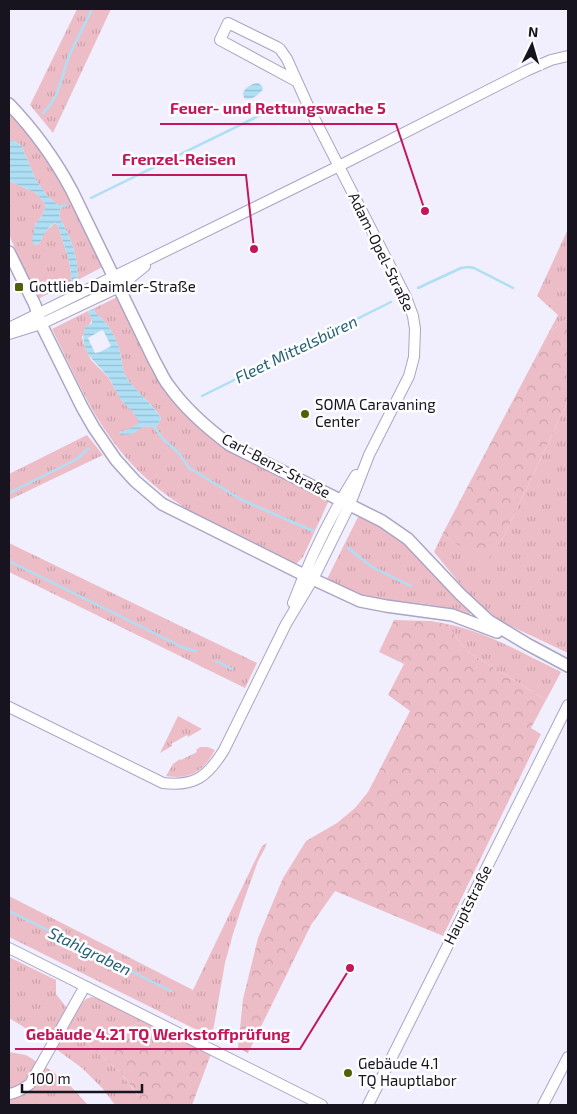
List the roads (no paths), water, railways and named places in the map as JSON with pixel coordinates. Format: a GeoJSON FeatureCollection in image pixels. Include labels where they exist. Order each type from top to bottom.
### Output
{"type":"FeatureCollection","features":[{"type":"Feature","properties":{"kind":"street","name":"Adam-Opel-Straße"},"geometry":{"type":"LineString","coordinates":[[9,707],[163,783],[184,783],[194,781],[203,776],[215,764],[224,750],[345,502],[409,376],[414,357],[415,330],[413,316],[406,297],[287,60],[280,50],[228,22],[220,40],[296,81]]}},
{"type":"Feature","properties":{"kind":"street"},"geometry":{"type":"LineString","coordinates":[[9,334],[116,282],[158,255],[526,71],[551,60],[568,56]]}},
{"type":"Feature","properties":{"kind":"street","name":"Carl-Benz-Straße"},"geometry":{"type":"LineString","coordinates":[[9,104],[24,119],[60,169],[155,362],[168,385],[189,411],[230,445],[382,521],[408,539],[460,594],[490,621],[527,644],[566,664]]}},
{"type":"Feature","properties":{"kind":"street","name":"Carl-Benz-Straße"},"geometry":{"type":"LineString","coordinates":[[9,252],[35,305],[39,319],[90,421],[116,460],[135,482],[162,504],[360,601],[452,615],[527,644]]}},
{"type":"Feature","properties":{"kind":"street"},"geometry":{"type":"LineString","coordinates":[[9,328],[39,319]]}},
{"type":"Feature","properties":{"kind":"street","name":"Hauptstraße"},"geometry":{"type":"LineString","coordinates":[[368,1105],[568,705]]}},
{"type":"Feature","properties":{"kind":"street"},"geometry":{"type":"LineString","coordinates":[[9,948],[322,1105]]}},
{"type":"Feature","properties":{"kind":"street"},"geometry":{"type":"LineString","coordinates":[[9,1094],[22,1090],[30,1084],[85,986]]}},
{"type":"Feature","properties":{"kind":"street"},"geometry":{"type":"LineString","coordinates":[[543,1105],[568,1057]]}},
{"type":"Feature","properties":{"kind":"water"},"geometry":{"type":"Polygon","coordinates":[[[258,83],[263,89],[252,98],[244,98],[243,93],[246,89],[258,83]]]}},
{"type":"Feature","properties":{"kind":"water"},"geometry":{"type":"Polygon","coordinates":[[[9,140],[21,145],[36,180],[47,196],[61,207],[59,216],[74,250],[78,280],[72,282],[69,260],[58,226],[55,223],[42,237],[40,243],[34,245],[32,241],[35,224],[42,216],[46,205],[36,193],[9,181],[9,140]]]}},
{"type":"Feature","properties":{"kind":"water"},"geometry":{"type":"Polygon","coordinates":[[[93,309],[111,330],[119,347],[126,377],[161,418],[157,426],[145,426],[132,434],[121,435],[119,433],[139,424],[135,415],[121,399],[109,378],[86,350],[83,336],[85,327],[92,323],[88,311],[93,309]],[[103,330],[88,338],[95,353],[111,346],[103,330]]]}},
{"type":"Feature","properties":{"kind":"waterway","name":"Fleet Mittelsbüren"},"geometry":{"type":"LineString","coordinates":[[43,113],[54,100],[70,54],[92,9]]}},
{"type":"Feature","properties":{"kind":"waterway","name":"Fleet Mittelsbüren"},"geometry":{"type":"LineString","coordinates":[[91,198],[281,105]]}},
{"type":"Feature","properties":{"kind":"waterway","name":"Fleet Mittelsbüren"},"geometry":{"type":"LineString","coordinates":[[58,208],[66,205]]}},
{"type":"Feature","properties":{"kind":"waterway","name":"Fleet Mittelsbüren"},"geometry":{"type":"LineString","coordinates":[[418,288],[461,268],[469,267],[513,288]]}},
{"type":"Feature","properties":{"kind":"waterway","name":"Fleet Mittelsbüren"},"geometry":{"type":"LineString","coordinates":[[202,396],[391,302]]}},
{"type":"Feature","properties":{"kind":"waterway","name":"Fleet Mittelsbüren"},"geometry":{"type":"LineString","coordinates":[[153,425],[163,439],[179,453],[189,468],[242,500],[313,531]]}},
{"type":"Feature","properties":{"kind":"waterway","name":"Fleet Mittelsbüren"},"geometry":{"type":"LineString","coordinates":[[9,493],[77,459],[88,449]]}},
{"type":"Feature","properties":{"kind":"waterway","name":"Fleet Mittelsbüren"},"geometry":{"type":"LineString","coordinates":[[348,548],[372,567],[411,586]]}},
{"type":"Feature","properties":{"kind":"waterway","name":"Fleet Mittelsbüren"},"geometry":{"type":"LineString","coordinates":[[9,561],[184,648],[196,651]]}},
{"type":"Feature","properties":{"kind":"waterway","name":"Fleet Mittelsbüren"},"geometry":{"type":"LineString","coordinates":[[216,661],[232,669]]}},
{"type":"Feature","properties":{"kind":"waterway","name":"Stahlgraben"},"geometry":{"type":"LineString","coordinates":[[9,911],[171,991]]}},
{"type":"Feature","properties":{"kind":"place","name":"Feuer- und Rettungswache 5"},"geometry":{"type":"Point","coordinates":[425,211]}},
{"type":"Feature","properties":{"kind":"place","name":"Frenzel-Reisen"},"geometry":{"type":"Point","coordinates":[254,249]}},
{"type":"Feature","properties":{"kind":"place","name":"Gottlieb-Daimler-Straße"},"geometry":{"type":"Point","coordinates":[19,287]}},
{"type":"Feature","properties":{"kind":"place","name":"SOMA Caravaning Center"},"geometry":{"type":"Point","coordinates":[305,414]}},
{"type":"Feature","properties":{"kind":"place","name":"Gebäude 4.21 TQ Werkstoffprüfung"},"geometry":{"type":"Point","coordinates":[350,968]}},
{"type":"Feature","properties":{"kind":"place","name":"Gebäude 4.1 TQ Hauptlabor"},"geometry":{"type":"Point","coordinates":[348,1073]}}]}
